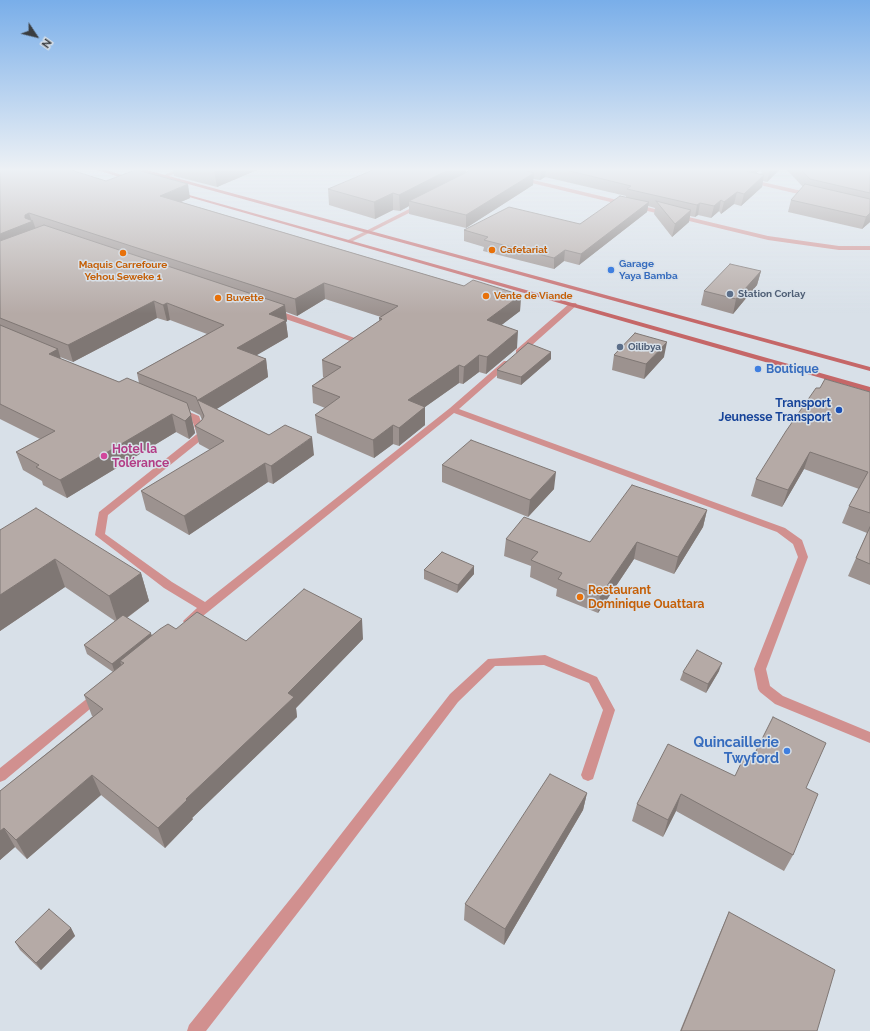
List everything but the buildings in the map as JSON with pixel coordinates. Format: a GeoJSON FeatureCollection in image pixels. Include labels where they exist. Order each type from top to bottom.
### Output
{"type":"FeatureCollection","features":[{"type":"Feature","properties":{"kind":"main road"},"geometry":{"type":"LineString","coordinates":[[269,218],[870,390]]}},
{"type":"Feature","properties":{"kind":"main road"},"geometry":{"type":"LineString","coordinates":[[320,218],[870,369]]}},
{"type":"Feature","properties":{"kind":"street"},"geometry":{"type":"LineString","coordinates":[[349,241],[394,218]]}},
{"type":"Feature","properties":{"kind":"street"},"geometry":{"type":"LineString","coordinates":[[685,218],[768,238],[839,248],[870,248]]}},
{"type":"Feature","properties":{"kind":"street"},"geometry":{"type":"LineString","coordinates":[[181,628],[453,410],[573,305]]}},
{"type":"Feature","properties":{"kind":"street"},"geometry":{"type":"LineString","coordinates":[[270,311],[359,341]]}},
{"type":"Feature","properties":{"kind":"street"},"geometry":{"type":"LineString","coordinates":[[174,409],[196,418],[202,434],[103,514],[100,535],[168,585],[205,608]]}},
{"type":"Feature","properties":{"kind":"street"},"geometry":{"type":"LineString","coordinates":[[453,410],[781,530],[798,542],[804,557],[760,669],[764,689],[779,700],[870,738]]}},
{"type":"Feature","properties":{"kind":"street"},"geometry":{"type":"LineString","coordinates":[[195,1031],[305,892],[454,698],[492,662],[545,660],[593,680],[609,710],[588,775]]}},
{"type":"Feature","properties":{"kind":"street"},"geometry":{"type":"LineString","coordinates":[[0,776],[109,687]]}},
{"type":"Feature","properties":{"kind":"place","name":"Cafetariat"},"geometry":{"type":"Point","coordinates":[492,250]}},
{"type":"Feature","properties":{"kind":"place","name":"Maquis Carrefoure Yehou Seweke 1"},"geometry":{"type":"Point","coordinates":[123,253]}},
{"type":"Feature","properties":{"kind":"place","name":"Garage Yaya Bamba"},"geometry":{"type":"Point","coordinates":[611,270]}},
{"type":"Feature","properties":{"kind":"place","name":"Station Corlay"},"geometry":{"type":"Point","coordinates":[730,294]}},
{"type":"Feature","properties":{"kind":"place","name":"Vente de Viande"},"geometry":{"type":"Point","coordinates":[486,296]}},
{"type":"Feature","properties":{"kind":"place","name":"Buvette"},"geometry":{"type":"Point","coordinates":[218,298]}},
{"type":"Feature","properties":{"kind":"place","name":"Oilibya"},"geometry":{"type":"Point","coordinates":[620,347]}},
{"type":"Feature","properties":{"kind":"place","name":"Boutique"},"geometry":{"type":"Point","coordinates":[758,369]}},
{"type":"Feature","properties":{"kind":"place","name":"Transport Jeunesse Transport"},"geometry":{"type":"Point","coordinates":[839,410]}},
{"type":"Feature","properties":{"kind":"place","name":"Hotel la Tolérance"},"geometry":{"type":"Point","coordinates":[104,456]}},
{"type":"Feature","properties":{"kind":"place","name":"Restaurant Dominique Ouattara"},"geometry":{"type":"Point","coordinates":[580,597]}},
{"type":"Feature","properties":{"kind":"place","name":"Quincaillerie Twyford"},"geometry":{"type":"Point","coordinates":[787,751]}}]}
